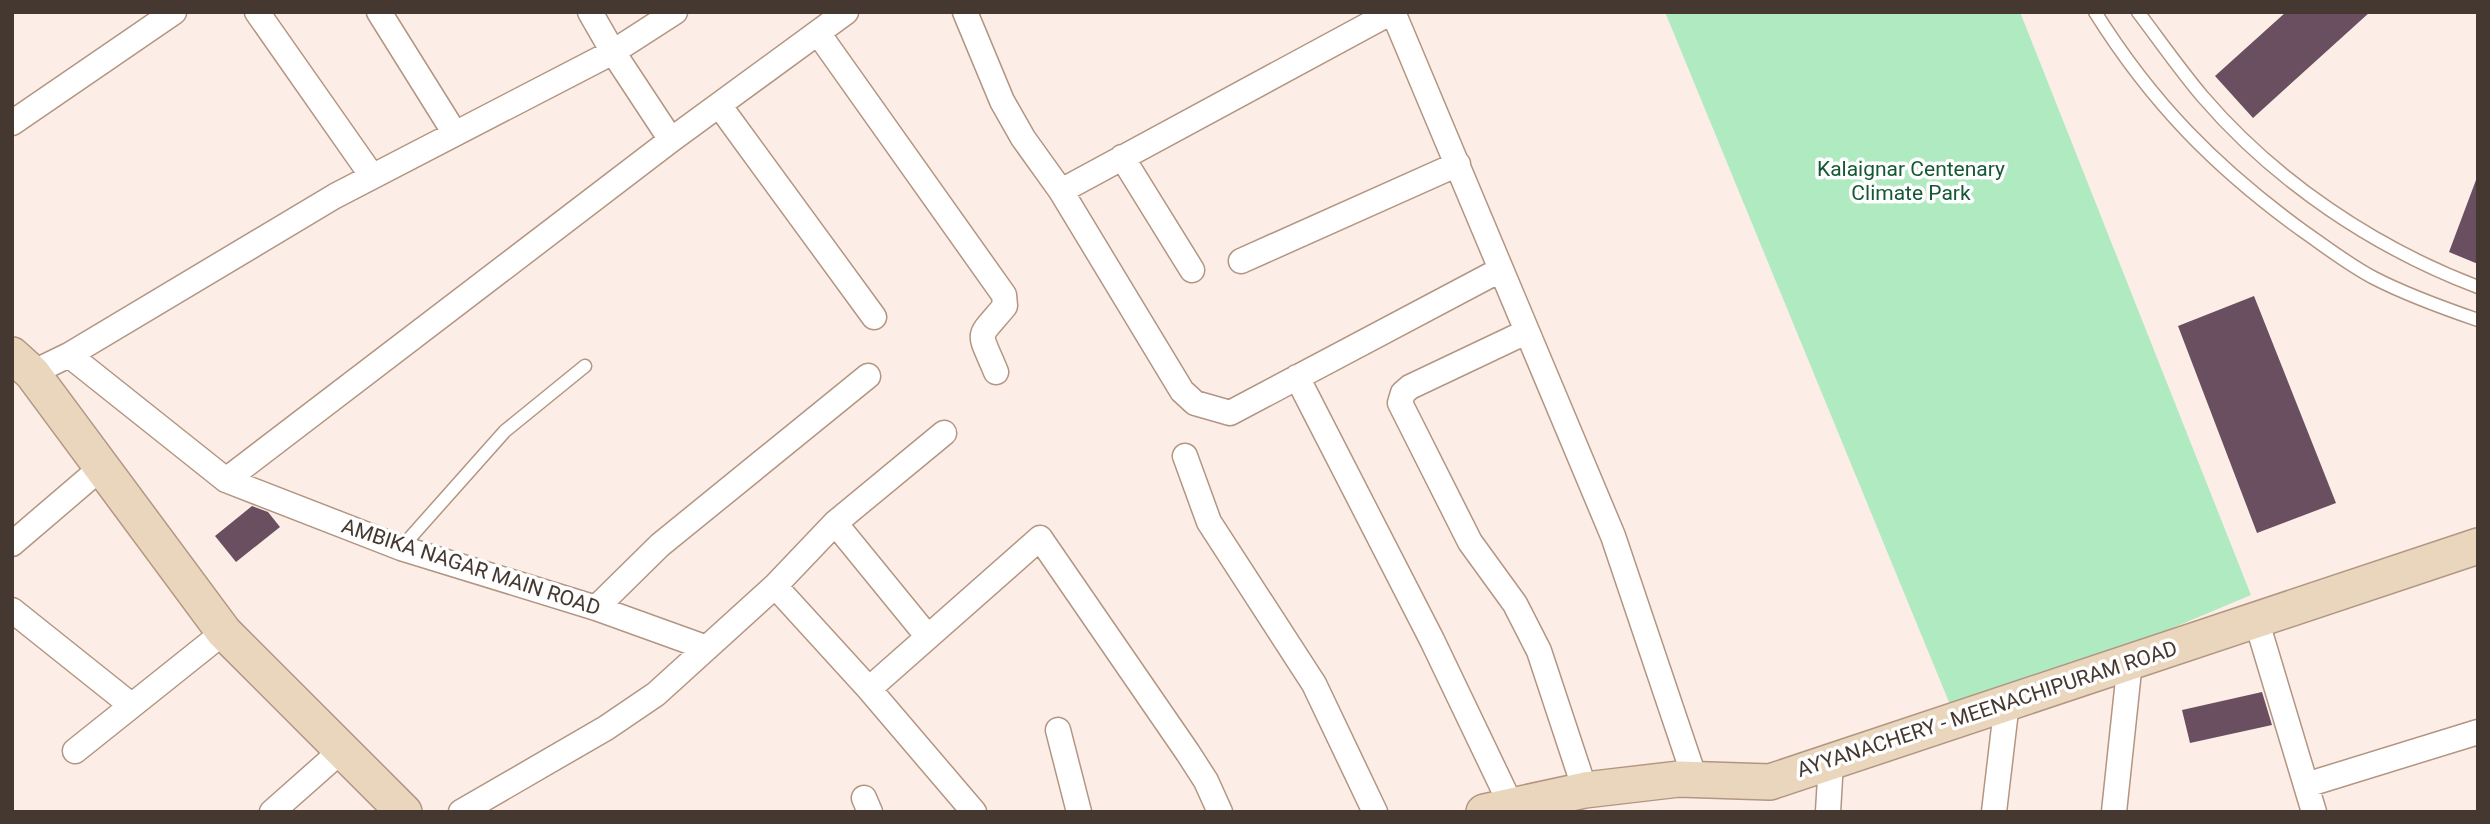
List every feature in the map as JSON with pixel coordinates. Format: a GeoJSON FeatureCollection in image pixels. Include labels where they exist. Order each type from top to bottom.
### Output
{"type":"FeatureCollection","features":[{"type":"Feature","properties":{"kind":"street"},"geometry":{"type":"LineString","coordinates":[[12,123],[174,12]]}},
{"type":"Feature","properties":{"kind":"street"},"geometry":{"type":"LineString","coordinates":[[257,12],[372,176]]}},
{"type":"Feature","properties":{"kind":"street"},"geometry":{"type":"LineString","coordinates":[[379,12],[454,132]]}},
{"type":"Feature","properties":{"kind":"street"},"geometry":{"type":"LineString","coordinates":[[590,12],[671,140]]}},
{"type":"Feature","properties":{"kind":"street"},"geometry":{"type":"LineString","coordinates":[[404,812],[224,632],[22,364],[69,355],[372,176],[613,52],[675,12]]}},
{"type":"Feature","properties":{"kind":"street"},"geometry":{"type":"LineString","coordinates":[[226,480],[671,140],[846,12]]}},
{"type":"Feature","properties":{"kind":"street"},"geometry":{"type":"LineString","coordinates":[[965,12],[1002,100],[1023,138],[1061,191],[1182,391],[1195,403],[1230,413],[1500,270]]}},
{"type":"Feature","properties":{"kind":"street"},"geometry":{"type":"LineString","coordinates":[[1061,191],[1392,12],[1613,536],[1695,779]]}},
{"type":"Feature","properties":{"kind":"street"},"geometry":{"type":"LineString","coordinates":[[818,33],[1004,295],[1005,306],[983,329],[982,337],[996,372]]}},
{"type":"Feature","properties":{"kind":"street"},"geometry":{"type":"LineString","coordinates":[[719,106],[874,317]]}},
{"type":"Feature","properties":{"kind":"street"},"geometry":{"type":"LineString","coordinates":[[1122,157],[1192,270]]}},
{"type":"Feature","properties":{"kind":"street"},"geometry":{"type":"LineString","coordinates":[[1241,261],[1458,164]]}},
{"type":"Feature","properties":{"kind":"street"},"geometry":{"type":"LineString","coordinates":[[1526,332],[1410,387],[1403,393],[1400,403],[1470,542],[1515,604],[1539,651],[1598,796]]}},
{"type":"Feature","properties":{"kind":"street","name":"AMBIKA NAGAR MAIN ROAD"},"geometry":{"type":"LineString","coordinates":[[69,355],[226,480],[401,548],[596,608],[706,648]]}},
{"type":"Feature","properties":{"kind":"street"},"geometry":{"type":"LineString","coordinates":[[596,608],[660,545],[868,376]]}},
{"type":"Feature","properties":{"kind":"street"},"geometry":{"type":"LineString","coordinates":[[1297,377],[1432,640],[1497,809]]}},
{"type":"Feature","properties":{"kind":"street"},"geometry":{"type":"LineString","coordinates":[[461,812],[606,729],[656,694],[775,586],[835,523],[944,433]]}},
{"type":"Feature","properties":{"kind":"street"},"geometry":{"type":"LineString","coordinates":[[1185,456],[1209,522],[1314,684],[1375,812]]}},
{"type":"Feature","properties":{"kind":"street"},"geometry":{"type":"LineString","coordinates":[[12,544],[102,467]]}},
{"type":"Feature","properties":{"kind":"street"},"geometry":{"type":"LineString","coordinates":[[835,523],[928,638]]}},
{"type":"Feature","properties":{"kind":"street"},"geometry":{"type":"LineString","coordinates":[[869,689],[1040,538],[1188,753],[1206,781],[1220,812]]}},
{"type":"Feature","properties":{"kind":"street","name":"AYYANACHERY - MEENACHIPURAM ROAD"},"geometry":{"type":"LineString","coordinates":[[1497,809],[1598,796],[1695,779],[1770,782],[2478,546]]}},
{"type":"Feature","properties":{"kind":"street"},"geometry":{"type":"LineString","coordinates":[[775,586],[869,689],[974,812]]}},
{"type":"Feature","properties":{"kind":"street"},"geometry":{"type":"LineString","coordinates":[[12,610],[131,705]]}},
{"type":"Feature","properties":{"kind":"street"},"geometry":{"type":"LineString","coordinates":[[2256,620],[2314,812]]}},
{"type":"Feature","properties":{"kind":"street"},"geometry":{"type":"LineString","coordinates":[[75,751],[224,632]]}},
{"type":"Feature","properties":{"kind":"street"},"geometry":{"type":"LineString","coordinates":[[2115,812],[2130,661]]}},
{"type":"Feature","properties":{"kind":"street"},"geometry":{"type":"LineString","coordinates":[[1994,812],[2007,702]]}},
{"type":"Feature","properties":{"kind":"street"},"geometry":{"type":"LineString","coordinates":[[1058,730],[1079,812]]}},
{"type":"Feature","properties":{"kind":"street"},"geometry":{"type":"LineString","coordinates":[[2306,785],[2478,732]]}},
{"type":"Feature","properties":{"kind":"street"},"geometry":{"type":"LineString","coordinates":[[272,812],[342,750]]}},
{"type":"Feature","properties":{"kind":"street"},"geometry":{"type":"LineString","coordinates":[[1828,812],[1831,761]]}},
{"type":"Feature","properties":{"kind":"lane"},"geometry":{"type":"LineString","coordinates":[[2095,12],[2123,58],[2155,99],[2209,156],[2255,196],[2372,277],[2478,320]]}},
{"type":"Feature","properties":{"kind":"lane"},"geometry":{"type":"LineString","coordinates":[[2138,12],[2204,98],[2236,132],[2277,168],[2348,223],[2390,248],[2478,287]]}},
{"type":"Feature","properties":{"kind":"lane"},"geometry":{"type":"LineString","coordinates":[[401,548],[505,431],[585,366]]}},
{"type":"Feature","properties":{"kind":"green space","name":"Kalaignar Centenary Climate Park"},"geometry":{"type":"Polygon","coordinates":[[[1665,12],[2020,12],[2251,595],[1956,719],[1665,12]]]}},
{"type":"Feature","properties":{"kind":"building"},"geometry":{"type":"Polygon","coordinates":[[[2286,12],[2370,12],[2253,118],[2215,76],[2286,12]]]}},
{"type":"Feature","properties":{"kind":"building"},"geometry":{"type":"Polygon","coordinates":[[[2476,180],[2478,181],[2478,264],[2449,252],[2476,180]]]}},
{"type":"Feature","properties":{"kind":"building"},"geometry":{"type":"Polygon","coordinates":[[[2254,296],[2336,503],[2257,533],[2178,326],[2254,296]]]}},
{"type":"Feature","properties":{"kind":"building"},"geometry":{"type":"Polygon","coordinates":[[[252,506],[268,512],[280,527],[236,562],[215,536],[252,506]]]}},
{"type":"Feature","properties":{"kind":"building"},"geometry":{"type":"Polygon","coordinates":[[[2262,692],[2272,725],[2190,743],[2182,710],[2262,692]]]}}]}
